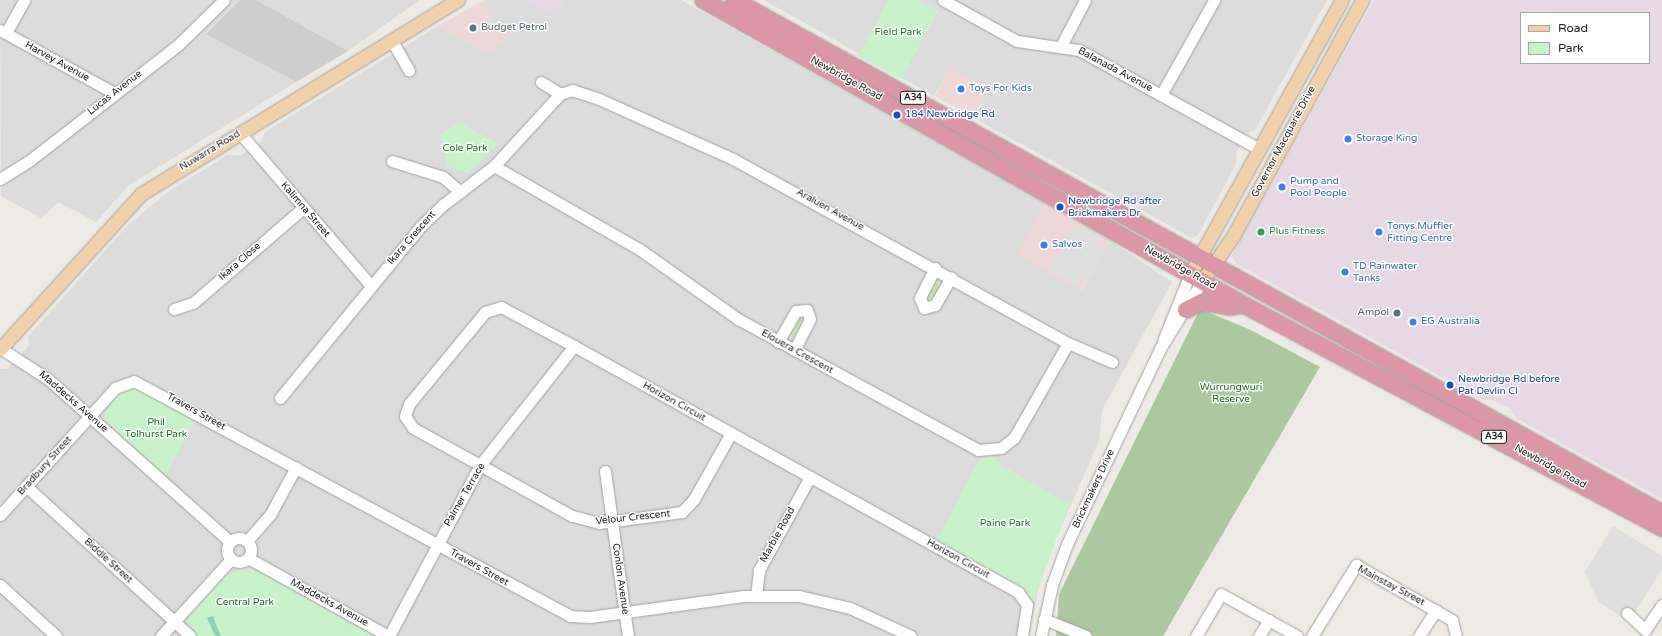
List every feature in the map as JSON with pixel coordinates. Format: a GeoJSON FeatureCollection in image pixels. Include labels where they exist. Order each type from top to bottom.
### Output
{"type":"FeatureCollection","features":[{"type":"Feature","properties":{"kind":"highway","name":"Newbridge Road"},"geometry":{"type":"LineString","coordinates":[[703,0],[1244,305],[1662,528]]}},
{"type":"Feature","properties":{"kind":"highway","name":"Newbridge Road"},"geometry":{"type":"LineString","coordinates":[[734,0],[1662,513]]}},
{"type":"Feature","properties":{"kind":"highway"},"geometry":{"type":"LineString","coordinates":[[1186,310],[1202,302],[1231,307],[1244,305]]}},
{"type":"Feature","properties":{"kind":"main road","name":"Nuwarra Road"},"geometry":{"type":"LineString","coordinates":[[0,348],[132,202],[240,133],[458,0]]}},
{"type":"Feature","properties":{"kind":"main road","name":"Governor Macquarie Drive"},"geometry":{"type":"LineString","coordinates":[[1199,256],[1342,0]]}},
{"type":"Feature","properties":{"kind":"main road","name":"Governor Macquarie Drive"},"geometry":{"type":"LineString","coordinates":[[1196,278],[1216,266],[1362,0]]}},
{"type":"Feature","properties":{"kind":"main road","name":"Brickmakers Drive"},"geometry":{"type":"LineString","coordinates":[[1196,278],[1199,256]]}},
{"type":"Feature","properties":{"kind":"street"},"geometry":{"type":"LineString","coordinates":[[3,32],[24,0]]}},
{"type":"Feature","properties":{"kind":"street","name":"Lucas Avenue"},"geometry":{"type":"LineString","coordinates":[[0,179],[28,161],[178,45],[224,0]]}},
{"type":"Feature","properties":{"kind":"street","name":"Balanada Avenue"},"geometry":{"type":"LineString","coordinates":[[943,0],[1017,41],[1034,46],[1060,46],[1079,50],[1259,149]]}},
{"type":"Feature","properties":{"kind":"street"},"geometry":{"type":"LineString","coordinates":[[1060,46],[1085,0]]}},
{"type":"Feature","properties":{"kind":"street"},"geometry":{"type":"LineString","coordinates":[[1161,95],[1214,0]]}},
{"type":"Feature","properties":{"kind":"street","name":"Harvey Avenue"},"geometry":{"type":"LineString","coordinates":[[3,32],[114,93]]}},
{"type":"Feature","properties":{"kind":"street"},"geometry":{"type":"LineString","coordinates":[[392,41],[409,70]]}},
{"type":"Feature","properties":{"kind":"street"},"geometry":{"type":"LineString","coordinates":[[541,82],[560,94]]}},
{"type":"Feature","properties":{"kind":"street","name":"Araluen Avenue"},"geometry":{"type":"LineString","coordinates":[[560,94],[569,90],[588,95],[733,159],[1068,342],[1112,362]]}},
{"type":"Feature","properties":{"kind":"street","name":"Ikara Crescent"},"geometry":{"type":"LineString","coordinates":[[280,398],[431,215],[494,166],[560,94]]}},
{"type":"Feature","properties":{"kind":"street","name":"Kalimna Street"},"geometry":{"type":"LineString","coordinates":[[240,133],[371,286]]}},
{"type":"Feature","properties":{"kind":"street"},"geometry":{"type":"LineString","coordinates":[[392,160],[444,177],[460,192]]}},
{"type":"Feature","properties":{"kind":"street","name":"Elouera Crescent"},"geometry":{"type":"LineString","coordinates":[[494,166],[618,236],[717,306],[778,342],[968,446],[986,451],[1008,444],[1020,430],[1068,342]]}},
{"type":"Feature","properties":{"kind":"street","name":"Ikara Close"},"geometry":{"type":"LineString","coordinates":[[174,309],[193,303],[303,208]]}},
{"type":"Feature","properties":{"kind":"street"},"geometry":{"type":"LineString","coordinates":[[935,268],[920,298],[924,308],[935,305],[951,277]]}},
{"type":"Feature","properties":{"kind":"street","name":"Brickmakers Drive"},"geometry":{"type":"LineString","coordinates":[[1041,636],[1059,563],[1161,347],[1186,310],[1196,278]]}},
{"type":"Feature","properties":{"kind":"street","name":"Brickmakers Drive"},"geometry":{"type":"LineString","coordinates":[[1161,347],[1168,320],[1196,278]]}},
{"type":"Feature","properties":{"kind":"street","name":"Horizon Circuit"},"geometry":{"type":"LineString","coordinates":[[480,466],[409,425],[405,416],[409,404],[490,308],[504,308],[1021,594],[1027,605],[1022,636]]}},
{"type":"Feature","properties":{"kind":"street"},"geometry":{"type":"LineString","coordinates":[[778,342],[796,311],[806,309],[810,319],[794,350]]}},
{"type":"Feature","properties":{"kind":"street","name":"Palmer Terrace"},"geometry":{"type":"LineString","coordinates":[[388,636],[436,544],[480,466],[574,346]]}},
{"type":"Feature","properties":{"kind":"street","name":"Maddecks Avenue"},"geometry":{"type":"LineString","coordinates":[[0,348],[40,372],[230,542]]}},
{"type":"Feature","properties":{"kind":"street","name":"Travers Street"},"geometry":{"type":"LineString","coordinates":[[90,416],[121,384],[141,382],[565,614],[579,617],[756,595],[799,596],[834,603],[865,613],[910,636]]}},
{"type":"Feature","properties":{"kind":"street","name":"Bradbury Street"},"geometry":{"type":"LineString","coordinates":[[0,515],[90,416]]}},
{"type":"Feature","properties":{"kind":"street","name":"Velour Crescent"},"geometry":{"type":"LineString","coordinates":[[480,466],[580,520],[613,522],[670,515],[687,508],[731,433]]}},
{"type":"Feature","properties":{"kind":"street"},"geometry":{"type":"LineString","coordinates":[[247,541],[271,513],[296,467]]}},
{"type":"Feature","properties":{"kind":"street","name":"Conlon Avenue"},"geometry":{"type":"LineString","coordinates":[[605,471],[628,636]]}},
{"type":"Feature","properties":{"kind":"street","name":"Marble Road"},"geometry":{"type":"LineString","coordinates":[[756,595],[759,570],[810,477]]}},
{"type":"Feature","properties":{"kind":"street","name":"Biddle Street"},"geometry":{"type":"LineString","coordinates":[[26,486],[190,636]]}},
{"type":"Feature","properties":{"kind":"street"},"geometry":{"type":"LineString","coordinates":[[240,538],[247,541],[251,547],[248,558],[239,562],[231,559],[227,550],[230,542],[240,538]]}},
{"type":"Feature","properties":{"kind":"street","name":"Maddecks Avenue"},"geometry":{"type":"LineString","coordinates":[[248,558],[388,636]]}},
{"type":"Feature","properties":{"kind":"street"},"geometry":{"type":"LineString","coordinates":[[161,636],[231,559]]}},
{"type":"Feature","properties":{"kind":"street","name":"Mainstay Street"},"geometry":{"type":"LineString","coordinates":[[1312,636],[1356,565],[1436,610]]}},
{"type":"Feature","properties":{"kind":"street"},"geometry":{"type":"LineString","coordinates":[[0,585],[56,636]]}},
{"type":"Feature","properties":{"kind":"street"},"geometry":{"type":"LineString","coordinates":[[1196,636],[1221,594],[1297,636]]}},
{"type":"Feature","properties":{"kind":"street"},"geometry":{"type":"LineString","coordinates":[[1627,613],[1645,630],[1662,605]]}},
{"type":"Feature","properties":{"kind":"street"},"geometry":{"type":"LineString","coordinates":[[1419,636],[1436,610],[1452,620],[1456,636]]}},
{"type":"Feature","properties":{"kind":"street"},"geometry":{"type":"LineString","coordinates":[[1044,619],[1084,635]]}},
{"type":"Feature","properties":{"kind":"street"},"geometry":{"type":"LineString","coordinates":[[1259,636],[1268,620]]}},
{"type":"Feature","properties":{"kind":"shaded area"},"geometry":{"type":"Polygon","coordinates":[[[0,0],[240,0],[206,33],[296,82],[128,186],[96,222],[58,202],[41,218],[1,196],[0,0]]]}},
{"type":"Feature","properties":{"kind":"shaded area"},"geometry":{"type":"Polygon","coordinates":[[[240,0],[256,0],[348,51],[296,82],[206,34],[240,0]]]}},
{"type":"Feature","properties":{"kind":"shaded area"},"geometry":{"type":"Polygon","coordinates":[[[256,0],[420,0],[348,51],[256,0]]]}},
{"type":"Feature","properties":{"kind":"shaded area"},"geometry":{"type":"Polygon","coordinates":[[[484,0],[526,0],[555,16],[565,0],[681,0],[1046,203],[1017,254],[1082,290],[1110,240],[1172,282],[1102,410],[1099,441],[1044,566],[1028,636],[0,636],[0,369],[7,369],[29,345],[28,337],[128,225],[168,192],[227,155],[241,155],[261,142],[265,132],[438,26],[487,53],[512,33],[491,21],[484,0]]]}},
{"type":"Feature","properties":{"kind":"shaded area"},"geometry":{"type":"Polygon","coordinates":[[[484,0],[491,21],[512,33],[487,53],[438,26],[484,0]]]}},
{"type":"Feature","properties":{"kind":"shaded area"},"geometry":{"type":"Polygon","coordinates":[[[526,0],[565,0],[555,16],[526,0]]]}},
{"type":"Feature","properties":{"kind":"shaded area"},"geometry":{"type":"Polygon","coordinates":[[[764,0],[1327,0],[1255,130],[1249,132],[1236,153],[1237,162],[1198,235],[1192,238],[974,118],[989,89],[950,68],[934,96],[764,0]]]}},
{"type":"Feature","properties":{"kind":"shaded area"},"geometry":{"type":"Polygon","coordinates":[[[1374,0],[1662,0],[1662,499],[1516,418],[1510,409],[1493,400],[1483,400],[1235,263],[1232,255],[1374,0]]]}},
{"type":"Feature","properties":{"kind":"shaded area"},"geometry":{"type":"Polygon","coordinates":[[[950,68],[989,89],[974,117],[935,96],[950,68]]]}},
{"type":"Feature","properties":{"kind":"shaded area"},"geometry":{"type":"Polygon","coordinates":[[[1046,203],[1110,240],[1081,291],[1016,254],[1046,203]]]}},
{"type":"Feature","properties":{"kind":"shaded area"},"geometry":{"type":"Polygon","coordinates":[[[1072,229],[1090,230],[1100,235],[1099,244],[1105,248],[1088,278],[1082,275],[1077,286],[1050,270],[1072,229]]]}},
{"type":"Feature","properties":{"kind":"shaded area"},"geometry":{"type":"Polygon","coordinates":[[[1613,526],[1662,556],[1662,569],[1629,622],[1598,601],[1585,572],[1613,526]]]}},
{"type":"Feature","properties":{"kind":"green space","name":"Field Park"},"geometry":{"type":"Polygon","coordinates":[[[889,0],[919,0],[938,11],[901,79],[858,56],[889,0]]]}},
{"type":"Feature","properties":{"kind":"green space","name":"Cole Park"},"geometry":{"type":"Polygon","coordinates":[[[459,122],[499,144],[467,173],[447,166],[441,134],[459,122]]]}},
{"type":"Feature","properties":{"kind":"green space"},"geometry":{"type":"Polygon","coordinates":[[[936,281],[941,285],[931,305],[923,298],[936,281]]]}},
{"type":"Feature","properties":{"kind":"green space","name":"Wurrungwuri Reserve"},"geometry":{"type":"Polygon","coordinates":[[[1200,309],[1251,330],[1320,367],[1163,636],[1056,636],[1059,594],[1200,309]]]}},
{"type":"Feature","properties":{"kind":"green space"},"geometry":{"type":"Polygon","coordinates":[[[798,314],[807,316],[794,337],[789,333],[798,314]]]}},
{"type":"Feature","properties":{"kind":"green space","name":"Phil Tolhurst Park"},"geometry":{"type":"Polygon","coordinates":[[[135,386],[196,417],[166,475],[104,419],[107,403],[118,393],[135,386]]]}},
{"type":"Feature","properties":{"kind":"green space","name":"Paine Park"},"geometry":{"type":"Polygon","coordinates":[[[995,457],[1001,465],[1069,504],[1033,604],[1022,590],[936,542],[980,458],[995,457]]]}},
{"type":"Feature","properties":{"kind":"green space","name":"Central Park"},"geometry":{"type":"Polygon","coordinates":[[[252,569],[375,636],[196,636],[189,630],[189,617],[217,581],[238,570],[252,569]]]}},
{"type":"Feature","properties":{"kind":"green space"},"geometry":{"type":"Polygon","coordinates":[[[213,616],[221,636],[215,636],[207,618],[213,616]]]}},
{"type":"Feature","properties":{"kind":"place","name":"Budget Petrol"},"geometry":{"type":"Point","coordinates":[473,28]}},
{"type":"Feature","properties":{"kind":"place","name":"Toys For Kids"},"geometry":{"type":"Point","coordinates":[961,89]}},
{"type":"Feature","properties":{"kind":"place","name":"184 Newbridge Rd"},"geometry":{"type":"Point","coordinates":[897,115]}},
{"type":"Feature","properties":{"kind":"place","name":"Storage King"},"geometry":{"type":"Point","coordinates":[1348,139]}},
{"type":"Feature","properties":{"kind":"place","name":"Pump and Pool People"},"geometry":{"type":"Point","coordinates":[1282,187]}},
{"type":"Feature","properties":{"kind":"place","name":"Newbridge Rd after Brickmakers Dr"},"geometry":{"type":"Point","coordinates":[1060,207]}},
{"type":"Feature","properties":{"kind":"place","name":"Plus Fitness"},"geometry":{"type":"Point","coordinates":[1261,232]}},
{"type":"Feature","properties":{"kind":"place","name":"Tonys Muffler Fitting Centre"},"geometry":{"type":"Point","coordinates":[1379,232]}},
{"type":"Feature","properties":{"kind":"place","name":"Salvos"},"geometry":{"type":"Point","coordinates":[1044,245]}},
{"type":"Feature","properties":{"kind":"place","name":"TD Rainwater Tanks"},"geometry":{"type":"Point","coordinates":[1345,272]}},
{"type":"Feature","properties":{"kind":"place","name":"Ampol"},"geometry":{"type":"Point","coordinates":[1397,313]}},
{"type":"Feature","properties":{"kind":"place","name":"EG Australia"},"geometry":{"type":"Point","coordinates":[1413,322]}},
{"type":"Feature","properties":{"kind":"place","name":"Newbridge Rd before Pat Devlin Cl"},"geometry":{"type":"Point","coordinates":[1450,385]}}]}
